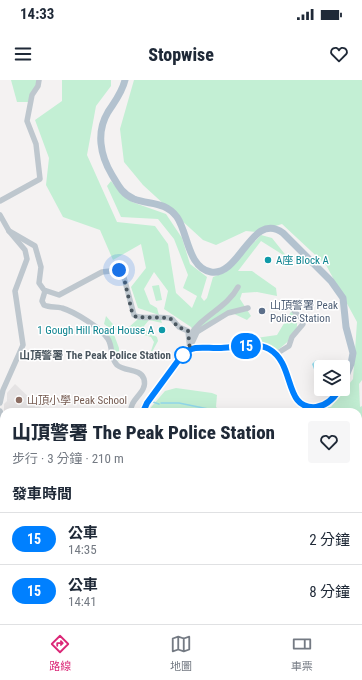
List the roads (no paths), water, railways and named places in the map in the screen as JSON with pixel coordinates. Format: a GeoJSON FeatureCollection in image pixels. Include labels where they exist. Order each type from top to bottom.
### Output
{"type":"FeatureCollection","features":[{"type":"Feature","properties":{"kind":"main road"},"geometry":{"type":"LineString","coordinates":[[125,80],[119,97],[104,120],[100,140],[104,161],[121,190],[134,199],[159,204],[170,210],[180,223],[196,261],[202,268],[209,272],[219,272],[228,267],[262,231],[274,229],[286,236],[334,284],[343,298],[346,327],[353,353],[350,366]]}},
{"type":"Feature","properties":{"kind":"main road"},"geometry":{"type":"LineString","coordinates":[[145,408],[179,359],[190,350],[200,347],[223,348],[255,345],[264,347],[276,354],[284,364],[294,396],[304,404],[310,407],[321,406],[331,400],[334,396]]}},
{"type":"Feature","properties":{"kind":"street"},"geometry":{"type":"LineString","coordinates":[[0,201],[40,180],[35,139],[28,126],[27,119],[32,94],[38,86],[39,80]]}},
{"type":"Feature","properties":{"kind":"street"},"geometry":{"type":"LineString","coordinates":[[0,214],[9,231],[23,248],[27,258],[16,291],[24,343],[20,355],[3,390],[0,403]]}},
{"type":"Feature","properties":{"kind":"street"},"geometry":{"type":"LineString","coordinates":[[9,231],[35,244],[40,265],[39,283],[45,291],[59,295],[102,272],[119,270],[123,274],[131,307],[135,316],[140,318],[152,316],[170,318],[178,327],[187,330],[190,350]]}},
{"type":"Feature","properties":{"kind":"street"},"geometry":{"type":"LineString","coordinates":[[189,338],[195,328],[232,296],[238,287]]}},
{"type":"Feature","properties":{"kind":"street"},"geometry":{"type":"LineString","coordinates":[[45,291],[42,300],[44,305],[64,309],[82,318],[107,338],[114,360],[118,366],[137,372],[142,376],[144,386],[141,394],[132,405],[132,408]]}},
{"type":"Feature","properties":{"kind":"street"},"geometry":{"type":"LineString","coordinates":[[276,354],[289,346],[292,337],[303,324],[302,320],[288,304]]}},
{"type":"Feature","properties":{"kind":"street"},"geometry":{"type":"LineString","coordinates":[[190,350],[197,332],[228,312],[248,308]]}},
{"type":"Feature","properties":{"kind":"waterway"},"geometry":{"type":"LineString","coordinates":[[153,402],[159,404]]}},
{"type":"Feature","properties":{"kind":"waterway"},"geometry":{"type":"LineString","coordinates":[[161,403],[179,403],[203,408]]}},
{"type":"Feature","properties":{"kind":"place","name":"A座 Block A"},"geometry":{"type":"Point","coordinates":[268,260]}},
{"type":"Feature","properties":{"kind":"place","name":"山頂警署 Peak Police Station"},"geometry":{"type":"Point","coordinates":[262,311]}},
{"type":"Feature","properties":{"kind":"place","name":"1 Gough Hill Road House A"},"geometry":{"type":"Point","coordinates":[162,330]}},
{"type":"Feature","properties":{"kind":"place","name":"山頂警署 The Peak Police Station"},"geometry":{"type":"Point","coordinates":[183,355]}},
{"type":"Feature","properties":{"kind":"place","name":"山頂小學 Peak School"},"geometry":{"type":"Point","coordinates":[19,400]}}]}
